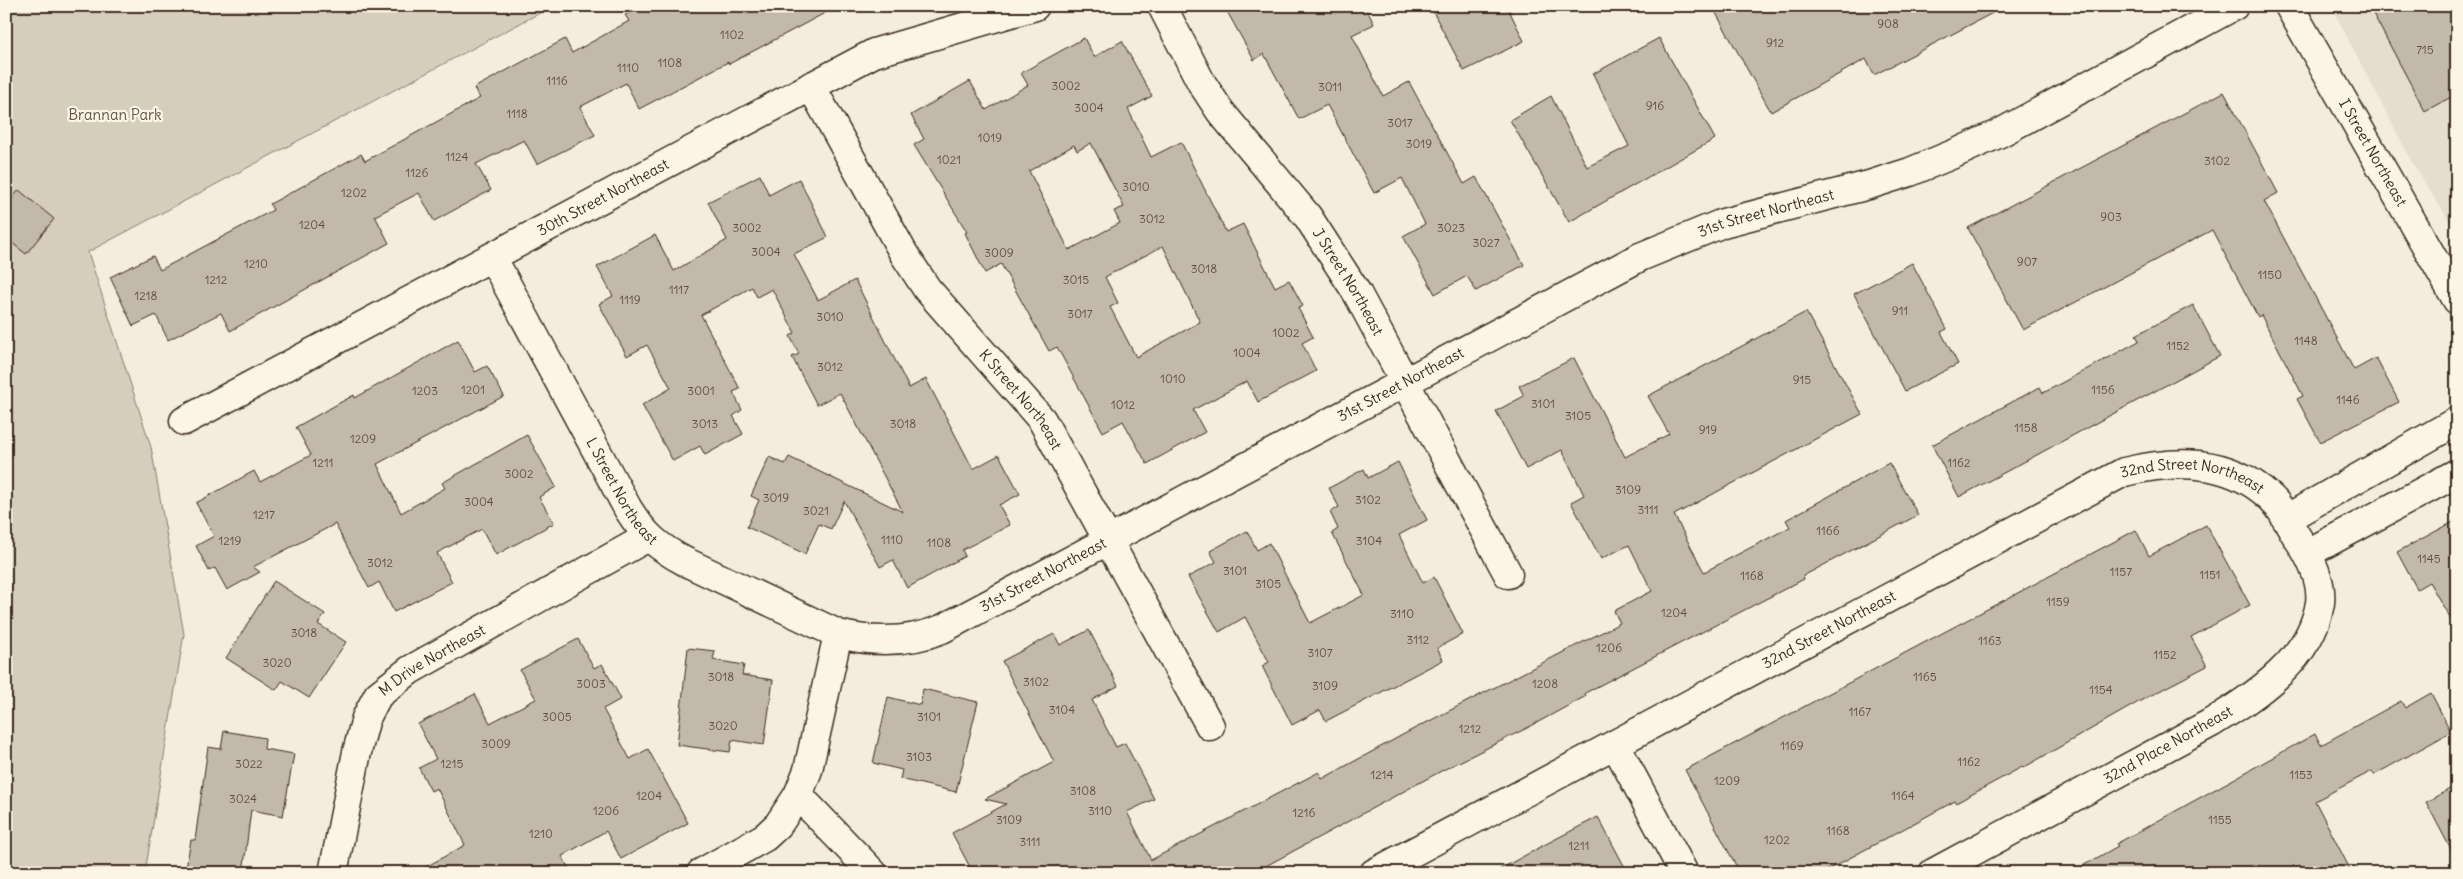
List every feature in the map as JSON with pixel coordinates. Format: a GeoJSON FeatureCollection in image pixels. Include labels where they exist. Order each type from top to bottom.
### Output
{"type":"FeatureCollection","features":[{"type":"Feature","properties":{"kind":"street","name":"30th Street Northeast"},"geometry":{"type":"LineString","coordinates":[[184,421],[874,53],[1035,6]]}},
{"type":"Feature","properties":{"kind":"street","name":"J Street Northeast"},"geometry":{"type":"LineString","coordinates":[[1162,6],[1201,82],[1220,112],[1322,238],[1357,293],[1508,574]]}},
{"type":"Feature","properties":{"kind":"street","name":"31st Street Northeast"},"geometry":{"type":"LineString","coordinates":[[838,634],[884,641],[931,633],[958,622],[1584,285],[1688,236],[1758,212],[1869,185],[1910,172],[2000,133],[2234,6]]}},
{"type":"Feature","properties":{"kind":"street","name":"I Street Northeast"},"geometry":{"type":"LineString","coordinates":[[2289,6],[2457,300]]}},
{"type":"Feature","properties":{"kind":"street","name":"K Street Northeast"},"geometry":{"type":"LineString","coordinates":[[811,86],[904,254],[927,289],[1042,420],[1210,726]]}},
{"type":"Feature","properties":{"kind":"street","name":"L Street Northeast"},"geometry":{"type":"LineString","coordinates":[[492,257],[628,509],[648,537],[668,553],[838,634]]}},
{"type":"Feature","properties":{"kind":"street"},"geometry":{"type":"LineString","coordinates":[[2286,519],[2457,421]]}},
{"type":"Feature","properties":{"kind":"street","name":"32nd Street Northeast"},"geometry":{"type":"LineString","coordinates":[[1374,873],[2124,472],[2147,467],[2212,465],[2243,476],[2271,497],[2308,553]]}},
{"type":"Feature","properties":{"kind":"street"},"geometry":{"type":"LineString","coordinates":[[2308,553],[2457,473]]}},
{"type":"Feature","properties":{"kind":"street","name":"M Drive Northeast"},"geometry":{"type":"LineString","coordinates":[[333,873],[356,752],[366,718],[378,695],[410,670],[648,537]]}},
{"type":"Feature","properties":{"kind":"street","name":"32nd Place Northeast"},"geometry":{"type":"LineString","coordinates":[[1933,873],[2212,723],[2252,697],[2276,678],[2301,647],[2314,623],[2320,602],[2318,579],[2308,553]]}},
{"type":"Feature","properties":{"kind":"street"},"geometry":{"type":"LineString","coordinates":[[701,873],[765,837],[778,825],[798,795],[808,770],[838,634]]}},
{"type":"Feature","properties":{"kind":"street"},"geometry":{"type":"LineString","coordinates":[[1614,744],[1684,873]]}},
{"type":"Feature","properties":{"kind":"street"},"geometry":{"type":"LineString","coordinates":[[798,795],[873,873]]}},
{"type":"Feature","properties":{"kind":"shaded area"},"geometry":{"type":"Polygon","coordinates":[[[2331,6],[2457,6],[2457,233],[2414,166],[2331,6]]]}},
{"type":"Feature","properties":{"kind":"green space","name":"Brannan Park"},"geometry":{"type":"Polygon","coordinates":[[[6,6],[553,6],[88,252],[151,447],[184,634],[145,873],[6,873],[6,6]]]}},
{"type":"Feature","properties":{"kind":"building"},"geometry":{"type":"Polygon","coordinates":[[[642,6],[838,6],[639,109],[626,83],[580,107],[595,135],[537,164],[524,140],[476,164],[491,190],[434,221],[419,193],[375,216],[389,243],[230,331],[221,313],[168,340],[156,315],[133,326],[110,277],[153,256],[160,270],[273,210],[270,204],[361,154],[365,161],[480,98],[474,88],[565,39],[572,53],[629,21],[625,15],[642,6]]]}},
{"type":"Feature","properties":{"kind":"building"},"geometry":{"type":"Polygon","coordinates":[[[1224,6],[1365,6],[1374,24],[1352,35],[1383,96],[1409,82],[1464,184],[1476,177],[1524,265],[1476,291],[1467,276],[1435,294],[1403,236],[1425,224],[1402,178],[1374,193],[1327,105],[1299,119],[1264,54],[1254,60],[1224,6]]]}},
{"type":"Feature","properties":{"kind":"building"},"geometry":{"type":"Polygon","coordinates":[[[1430,6],[1507,6],[1524,41],[1464,71],[1430,6]]]}},
{"type":"Feature","properties":{"kind":"building"},"geometry":{"type":"Polygon","coordinates":[[[1712,6],[2006,6],[1874,75],[1866,59],[1771,112],[1712,6]]]}},
{"type":"Feature","properties":{"kind":"building"},"geometry":{"type":"Polygon","coordinates":[[[2369,6],[2457,6],[2457,94],[2425,111],[2369,6]]]}},
{"type":"Feature","properties":{"kind":"building"},"geometry":{"type":"Polygon","coordinates":[[[1084,38],[1094,57],[1122,41],[1152,96],[1128,109],[1151,157],[1181,142],[1226,232],[1243,224],[1275,287],[1289,280],[1303,306],[1298,308],[1313,337],[1302,343],[1316,371],[1258,402],[1247,381],[1193,410],[1205,432],[1147,464],[1123,421],[1103,432],[1057,347],[1049,351],[1001,264],[985,273],[965,233],[967,232],[914,145],[924,139],[911,115],[970,81],[986,110],[1028,85],[1021,73],[1084,38]],[[1091,143],[1077,151],[1074,145],[1029,171],[1069,250],[1120,223],[1114,211],[1124,207],[1091,143]],[[1163,246],[1105,277],[1118,303],[1110,307],[1136,357],[1200,322],[1163,246]]]}},
{"type":"Feature","properties":{"kind":"building"},"geometry":{"type":"Polygon","coordinates":[[[1659,38],[1715,139],[1569,222],[1510,120],[1551,96],[1587,167],[1629,146],[1593,74],[1659,38]]]}},
{"type":"Feature","properties":{"kind":"building"},"geometry":{"type":"Polygon","coordinates":[[[2224,92],[2278,193],[2264,201],[2354,370],[2376,358],[2399,402],[2320,442],[2297,399],[2303,396],[2261,315],[2258,317],[2212,230],[2023,330],[1968,228],[2224,92]]]}},
{"type":"Feature","properties":{"kind":"building"},"geometry":{"type":"Polygon","coordinates":[[[760,175],[769,195],[799,179],[828,237],[794,254],[818,300],[855,280],[909,388],[926,379],[973,469],[999,455],[1020,494],[999,505],[1010,525],[962,550],[965,556],[907,588],[893,560],[880,567],[844,501],[831,529],[819,524],[805,554],[747,527],[759,500],[751,496],[769,457],[785,464],[789,457],[903,512],[840,393],[817,405],[792,357],[799,354],[790,336],[795,333],[772,289],[757,297],[752,287],[701,315],[740,389],[733,392],[742,410],[733,416],[743,434],[705,455],[700,446],[673,461],[642,405],[671,388],[647,345],[627,356],[599,304],[613,296],[597,267],[655,235],[674,271],[727,240],[708,202],[760,175]]]}},
{"type":"Feature","properties":{"kind":"building"},"geometry":{"type":"Polygon","coordinates":[[[19,190],[54,219],[26,254],[6,238],[6,206],[19,190]]]}},
{"type":"Feature","properties":{"kind":"building"},"geometry":{"type":"Polygon","coordinates":[[[1912,263],[1947,329],[1941,332],[1958,364],[1905,391],[1854,294],[1912,263]]]}},
{"type":"Feature","properties":{"kind":"building"},"geometry":{"type":"Polygon","coordinates":[[[2193,305],[2220,356],[1959,497],[1932,445],[2040,387],[2043,393],[2139,341],[2136,335],[2193,305]]]}},
{"type":"Feature","properties":{"kind":"building"},"geometry":{"type":"Polygon","coordinates":[[[1806,312],[1862,414],[1674,515],[1704,572],[1790,527],[1786,520],[1889,463],[1918,515],[1803,576],[1804,579],[1585,693],[1586,696],[1531,726],[1443,770],[1253,873],[973,873],[952,833],[1006,804],[985,799],[1054,762],[1002,661],[1054,634],[1060,645],[1089,630],[1118,686],[1092,700],[1116,747],[1125,743],[1154,799],[1127,812],[1151,860],[1319,772],[1322,779],[1408,732],[1620,623],[1614,611],[1652,591],[1629,545],[1601,559],[1571,502],[1584,495],[1562,450],[1526,469],[1496,411],[1524,396],[1519,386],[1574,358],[1625,457],[1669,434],[1648,396],[1806,312]]]}},
{"type":"Feature","properties":{"kind":"building"},"geometry":{"type":"Polygon","coordinates":[[[458,340],[475,372],[487,366],[504,396],[377,464],[401,513],[445,488],[442,483],[527,435],[556,487],[539,497],[554,523],[496,555],[482,529],[437,553],[452,582],[394,612],[379,582],[369,588],[335,524],[253,567],[260,572],[227,590],[215,568],[209,571],[196,546],[214,536],[196,503],[254,471],[260,482],[311,455],[296,427],[354,395],[355,398],[458,340]]]}},
{"type":"Feature","properties":{"kind":"building"},"geometry":{"type":"Polygon","coordinates":[[[1398,462],[1427,520],[1399,535],[1423,583],[1434,577],[1463,634],[1437,648],[1443,660],[1326,721],[1320,710],[1292,725],[1262,666],[1269,662],[1245,617],[1219,632],[1188,577],[1216,562],[1210,551],[1247,531],[1257,550],[1269,543],[1310,623],[1364,595],[1332,533],[1338,529],[1330,512],[1339,507],[1329,488],[1364,469],[1368,478],[1398,462]]]}},
{"type":"Feature","properties":{"kind":"building"},"geometry":{"type":"Polygon","coordinates":[[[2457,520],[2457,630],[2429,582],[2417,589],[2397,552],[2457,520]]]}},
{"type":"Feature","properties":{"kind":"building"},"geometry":{"type":"Polygon","coordinates":[[[2206,525],[2250,605],[2191,637],[2207,666],[2142,700],[2023,768],[1956,803],[1955,801],[1822,873],[1740,873],[1685,770],[2136,530],[2149,556],[2206,525]]]}},
{"type":"Feature","properties":{"kind":"building"},"geometry":{"type":"Polygon","coordinates":[[[274,581],[325,614],[318,624],[346,642],[309,698],[282,681],[276,690],[226,658],[274,581]]]}},
{"type":"Feature","properties":{"kind":"building"},"geometry":{"type":"Polygon","coordinates":[[[578,639],[594,668],[602,664],[621,699],[603,709],[630,759],[648,749],[688,823],[621,859],[606,831],[562,856],[571,873],[415,873],[465,845],[437,788],[431,791],[419,768],[436,759],[418,724],[475,694],[490,723],[536,699],[520,670],[578,639]]]}},
{"type":"Feature","properties":{"kind":"building"},"geometry":{"type":"Polygon","coordinates":[[[688,648],[715,651],[713,660],[744,665],[742,675],[773,680],[764,745],[732,740],[730,752],[677,745],[688,648]]]}},
{"type":"Feature","properties":{"kind":"building"},"geometry":{"type":"Polygon","coordinates":[[[923,689],[978,702],[956,792],[900,779],[902,770],[873,763],[888,697],[920,705],[923,689]]]}},
{"type":"Feature","properties":{"kind":"building"},"geometry":{"type":"Polygon","coordinates":[[[2431,693],[2451,732],[2374,775],[2372,771],[2315,801],[2352,873],[2070,873],[2118,846],[2116,844],[2315,734],[2321,745],[2401,701],[2405,708],[2431,693]]]}},
{"type":"Feature","properties":{"kind":"building"},"geometry":{"type":"Polygon","coordinates":[[[224,731],[265,738],[264,749],[294,754],[283,816],[251,810],[243,873],[185,873],[191,840],[195,840],[208,747],[221,749],[224,731]]]}},
{"type":"Feature","properties":{"kind":"building"},"geometry":{"type":"Polygon","coordinates":[[[2457,785],[2457,861],[2426,802],[2457,785]]]}},
{"type":"Feature","properties":{"kind":"building"},"geometry":{"type":"Polygon","coordinates":[[[1598,817],[1628,873],[1493,873],[1544,845],[1598,817]]]}}]}
